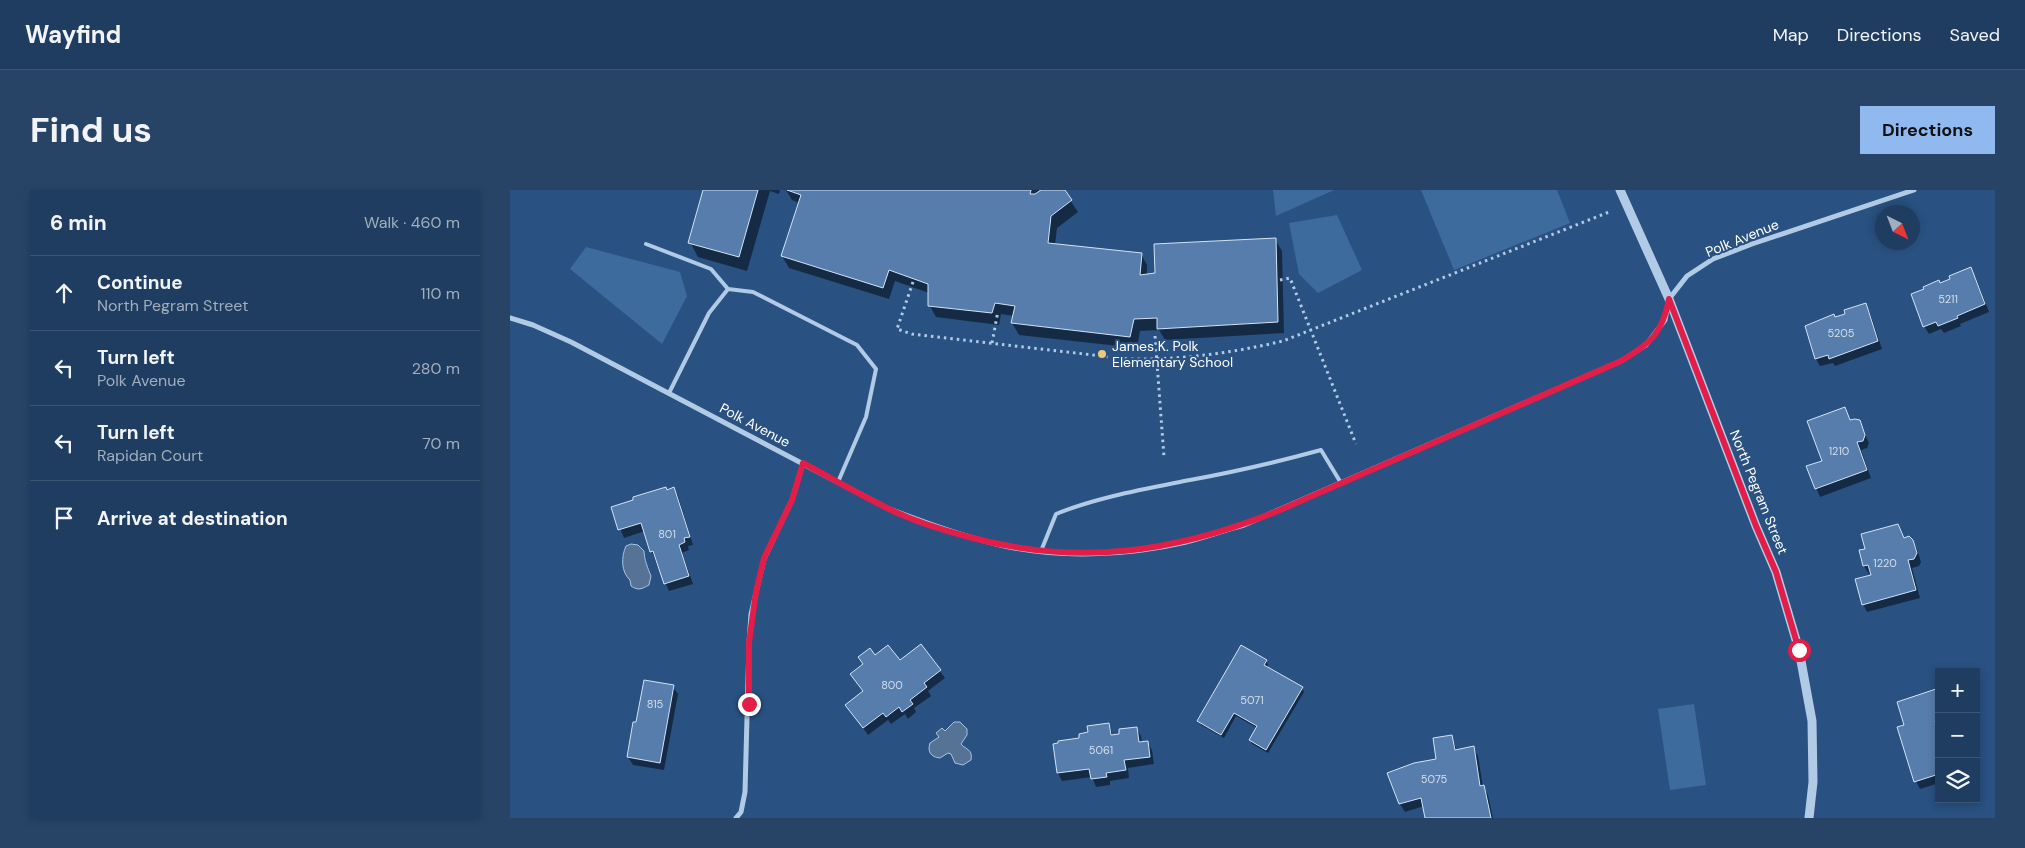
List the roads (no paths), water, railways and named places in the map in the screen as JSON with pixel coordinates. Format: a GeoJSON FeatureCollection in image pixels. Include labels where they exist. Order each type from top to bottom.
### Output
{"type":"FeatureCollection","features":[{"type":"Feature","properties":{"kind":"street","name":"North Pegram Street"},"geometry":{"type":"LineString","coordinates":[[1620,190],[1669,299],[1756,526],[1776,572],[1799,650],[1812,721],[1813,782],[1809,818]]}},
{"type":"Feature","properties":{"kind":"street","name":"Polk Avenue"},"geometry":{"type":"LineString","coordinates":[[510,318],[534,325],[571,342],[887,508],[938,528],[998,545],[1041,551],[1114,552],[1184,542],[1244,525],[1621,361],[1646,345],[1664,320],[1669,299],[1687,276],[1714,259],[1760,241],[1914,190]]}},
{"type":"Feature","properties":{"kind":"street"},"geometry":{"type":"LineString","coordinates":[[736,818],[740,812],[745,792],[749,643],[753,607],[764,558],[792,500],[803,463]]}},
{"type":"Feature","properties":{"kind":"lane"},"geometry":{"type":"LineString","coordinates":[[646,244],[711,269],[728,290],[753,292],[857,345],[876,369],[866,417],[838,482]]}},
{"type":"Feature","properties":{"kind":"lane"},"geometry":{"type":"LineString","coordinates":[[670,393],[709,313],[728,290]]}},
{"type":"Feature","properties":{"kind":"lane"},"geometry":{"type":"LineString","coordinates":[[1041,551],[1056,514],[1076,506],[1160,486],[1258,467],[1321,450],[1341,483]]}},
{"type":"Feature","properties":{"kind":"place","name":"James K. Polk Elementary School"},"geometry":{"type":"Point","coordinates":[1102,354]}}]}
